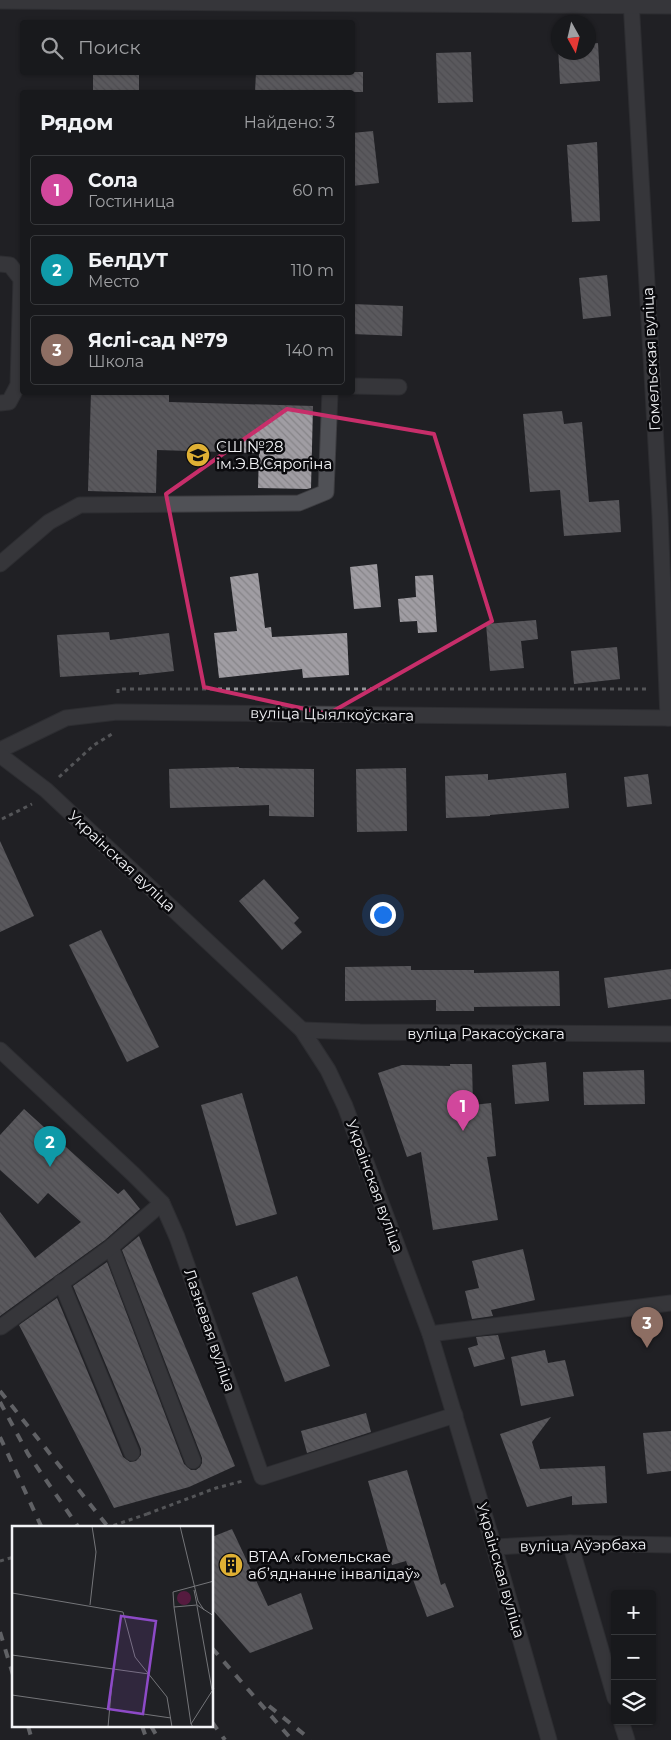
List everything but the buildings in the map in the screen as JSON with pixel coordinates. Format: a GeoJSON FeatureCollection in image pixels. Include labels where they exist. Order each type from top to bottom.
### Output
{"type":"FeatureCollection","features":[{"type":"Feature","properties":{"kind":"street"},"geometry":{"type":"LineString","coordinates":[[0,1],[631,3],[671,6]]}},
{"type":"Feature","properties":{"kind":"street","name":"Гомельская вуліца"},"geometry":{"type":"LineString","coordinates":[[631,3],[660,505],[667,689],[670,718]]}},
{"type":"Feature","properties":{"kind":"street"},"geometry":{"type":"LineString","coordinates":[[0,264],[10,265],[20,278]]}},
{"type":"Feature","properties":{"kind":"street"},"geometry":{"type":"LineString","coordinates":[[0,403],[9,402],[18,385],[20,314]]}},
{"type":"Feature","properties":{"kind":"street"},"geometry":{"type":"LineString","coordinates":[[355,386],[399,387]]}},
{"type":"Feature","properties":{"kind":"street"},"geometry":{"type":"LineString","coordinates":[[0,564],[49,522],[80,505],[299,503],[326,492],[330,395]]}},
{"type":"Feature","properties":{"kind":"street","name":"вуліца Цыялкоўскага"},"geometry":{"type":"LineString","coordinates":[[0,750],[66,718],[117,712],[670,718]]}},
{"type":"Feature","properties":{"kind":"street","name":"Украінская вуліца"},"geometry":{"type":"LineString","coordinates":[[0,755],[46,790],[302,1030],[328,1070],[346,1106],[430,1334],[494,1547],[549,1740]]}},
{"type":"Feature","properties":{"kind":"street","name":"вуліца Ракасоўскага"},"geometry":{"type":"LineString","coordinates":[[302,1030],[671,1034]]}},
{"type":"Feature","properties":{"kind":"street","name":"Лазневая вуліца"},"geometry":{"type":"LineString","coordinates":[[0,1050],[162,1203],[177,1237],[262,1477]]}},
{"type":"Feature","properties":{"kind":"street"},"geometry":{"type":"LineString","coordinates":[[1,1327],[111,1247],[162,1203]]}},
{"type":"Feature","properties":{"kind":"street"},"geometry":{"type":"LineString","coordinates":[[111,1247],[193,1461]]}},
{"type":"Feature","properties":{"kind":"street"},"geometry":{"type":"LineString","coordinates":[[61,1282],[132,1453]]}},
{"type":"Feature","properties":{"kind":"street"},"geometry":{"type":"LineString","coordinates":[[430,1334],[671,1303]]}},
{"type":"Feature","properties":{"kind":"street"},"geometry":{"type":"LineString","coordinates":[[262,1477],[455,1415]]}},
{"type":"Feature","properties":{"kind":"street"},"geometry":{"type":"LineString","coordinates":[[570,1543],[611,1684]]}},
{"type":"Feature","properties":{"kind":"street","name":"вуліца Аўэрбаха"},"geometry":{"type":"LineString","coordinates":[[494,1547],[570,1543],[671,1544]]}},
{"type":"Feature","properties":{"kind":"street"},"geometry":{"type":"LineString","coordinates":[[622,1725],[627,1740]]}},
{"type":"Feature","properties":{"kind":"path"},"geometry":{"type":"LineString","coordinates":[[64,772],[94,745],[116,732],[118,689],[667,689]]}},
{"type":"Feature","properties":{"kind":"path"},"geometry":{"type":"LineString","coordinates":[[2,819],[34,803]]}},
{"type":"Feature","properties":{"kind":"path"},"geometry":{"type":"LineString","coordinates":[[112,1526],[216,1488],[262,1477]]}},
{"type":"Feature","properties":{"kind":"path"},"geometry":{"type":"LineString","coordinates":[[0,1562],[12,1558]]}},
{"type":"Feature","properties":{"kind":"highlighted area"},"geometry":{"type":"Polygon","coordinates":[[[287,409],[434,434],[492,621],[328,714],[204,687],[166,494],[287,409]]]}},
{"type":"Feature","properties":{"kind":"railway"},"geometry":{"type":"LineString","coordinates":[[0,1391],[107,1526]]}},
{"type":"Feature","properties":{"kind":"railway"},"geometry":{"type":"LineString","coordinates":[[0,1402],[28,1454],[78,1526]]}},
{"type":"Feature","properties":{"kind":"railway"},"geometry":{"type":"LineString","coordinates":[[0,1437],[41,1526]]}},
{"type":"Feature","properties":{"kind":"railway"},"geometry":{"type":"LineString","coordinates":[[0,1632],[12,1671]]}},
{"type":"Feature","properties":{"kind":"railway"},"geometry":{"type":"LineString","coordinates":[[214,1650],[292,1740]]}},
{"type":"Feature","properties":{"kind":"railway"},"geometry":{"type":"LineString","coordinates":[[269,1706],[311,1740]]}},
{"type":"Feature","properties":{"kind":"railway"},"geometry":{"type":"LineString","coordinates":[[214,1725],[225,1740]]}},
{"type":"Feature","properties":{"kind":"railway"},"geometry":{"type":"LineString","coordinates":[[29,1728],[32,1740]]}},
{"type":"Feature","properties":{"kind":"railway"},"geometry":{"type":"LineString","coordinates":[[143,1728],[147,1740]]}},
{"type":"Feature","properties":{"kind":"railway"},"geometry":{"type":"LineString","coordinates":[[152,1728],[159,1740]]}},
{"type":"Feature","properties":{"kind":"place","name":"СШ №28 ім.Э.В.Сярогіна"},"geometry":{"type":"Point","coordinates":[198,455]}},
{"type":"Feature","properties":{"kind":"place","name":"Сола"},"geometry":{"type":"Point","coordinates":[463,1131]}},
{"type":"Feature","properties":{"kind":"place","name":"БелДУТ"},"geometry":{"type":"Point","coordinates":[50,1167]}},
{"type":"Feature","properties":{"kind":"place","name":"Яслі-сад №79"},"geometry":{"type":"Point","coordinates":[647,1348]}},
{"type":"Feature","properties":{"kind":"place","name":"ВТАА «Гомельскае абʼяднанне інвалідаў»"},"geometry":{"type":"Point","coordinates":[231,1565]}}]}
